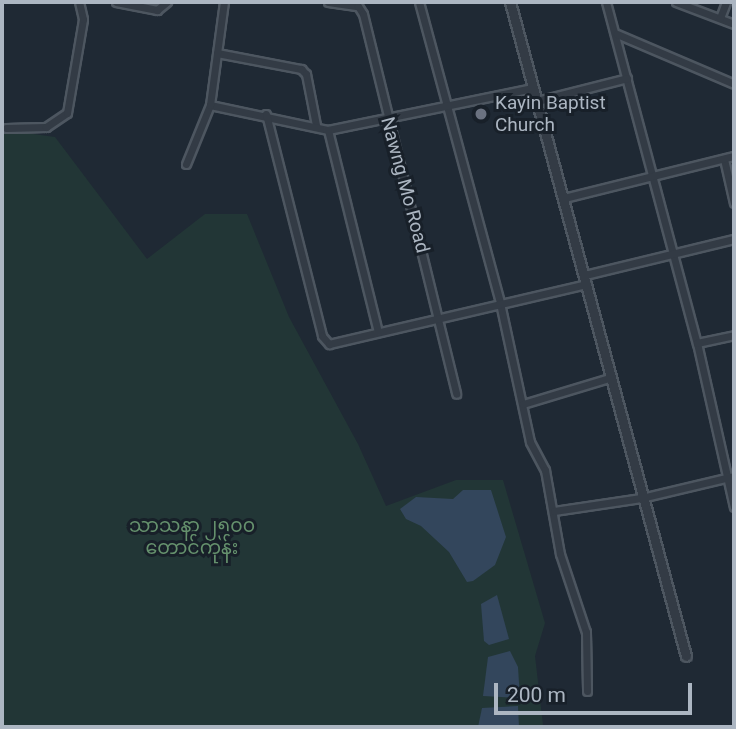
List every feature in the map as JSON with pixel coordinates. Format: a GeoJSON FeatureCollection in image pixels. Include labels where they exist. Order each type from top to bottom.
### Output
{"type":"FeatureCollection","features":[{"type":"Feature","properties":{"kind":"street"},"geometry":{"type":"LineString","coordinates":[[6,128],[46,127],[67,113],[83,19],[79,2]]}},
{"type":"Feature","properties":{"kind":"street"},"geometry":{"type":"LineString","coordinates":[[116,2],[156,10],[167,2]]}},
{"type":"Feature","properties":{"kind":"street"},"geometry":{"type":"LineString","coordinates":[[186,164],[210,105],[224,2]]}},
{"type":"Feature","properties":{"kind":"street","name":"Nawng Mo Road"},"geometry":{"type":"LineString","coordinates":[[328,2],[361,9],[440,314],[456,394]]}},
{"type":"Feature","properties":{"kind":"street"},"geometry":{"type":"LineString","coordinates":[[419,2],[443,104],[500,303],[523,404],[554,511],[552,521],[560,555],[586,632],[587,691]]}},
{"type":"Feature","properties":{"kind":"street"},"geometry":{"type":"LineString","coordinates":[[510,2],[586,280],[641,498],[686,656]]}},
{"type":"Feature","properties":{"kind":"street"},"geometry":{"type":"LineString","coordinates":[[606,2],[617,34],[731,477],[734,507]]}},
{"type":"Feature","properties":{"kind":"street"},"geometry":{"type":"LineString","coordinates":[[676,2],[734,24]]}},
{"type":"Feature","properties":{"kind":"street"},"geometry":{"type":"LineString","coordinates":[[720,18],[726,2]]}},
{"type":"Feature","properties":{"kind":"street"},"geometry":{"type":"LineString","coordinates":[[617,34],[734,84]]}},
{"type":"Feature","properties":{"kind":"street"},"geometry":{"type":"LineString","coordinates":[[217,53],[301,69],[306,74],[316,125]]}},
{"type":"Feature","properties":{"kind":"street"},"geometry":{"type":"LineString","coordinates":[[537,101],[627,78]]}},
{"type":"Feature","properties":{"kind":"street"},"geometry":{"type":"LineString","coordinates":[[210,105],[266,114],[328,130],[388,119],[443,104],[533,88]]}},
{"type":"Feature","properties":{"kind":"street"},"geometry":{"type":"LineString","coordinates":[[266,114],[322,336],[329,344],[440,314],[500,303],[673,254],[734,240]]}},
{"type":"Feature","properties":{"kind":"street"},"geometry":{"type":"LineString","coordinates":[[328,130],[378,332]]}},
{"type":"Feature","properties":{"kind":"street"},"geometry":{"type":"LineString","coordinates":[[564,198],[734,156]]}},
{"type":"Feature","properties":{"kind":"street"},"geometry":{"type":"LineString","coordinates":[[724,159],[734,203]]}},
{"type":"Feature","properties":{"kind":"street"},"geometry":{"type":"LineString","coordinates":[[697,343],[734,335]]}},
{"type":"Feature","properties":{"kind":"street"},"geometry":{"type":"LineString","coordinates":[[523,404],[609,378]]}},
{"type":"Feature","properties":{"kind":"street"},"geometry":{"type":"LineString","coordinates":[[554,511],[641,498],[731,477]]}},
{"type":"Feature","properties":{"kind":"green space","name":"သာသနာ ၂၅၀၀ တောင်ကုန်း"},"geometry":{"type":"Polygon","coordinates":[[[2,132],[55,137],[147,259],[205,214],[247,214],[289,317],[358,444],[386,506],[456,480],[503,480],[545,623],[535,656],[543,725],[552,727],[2,727],[2,132]]]}},
{"type":"Feature","properties":{"kind":"water"},"geometry":{"type":"Polygon","coordinates":[[[463,490],[491,490],[506,537],[495,565],[473,581],[467,582],[449,552],[421,526],[406,519],[400,509],[416,497],[453,499],[463,490]]]}},
{"type":"Feature","properties":{"kind":"water"},"geometry":{"type":"Polygon","coordinates":[[[497,595],[509,639],[489,645],[484,641],[481,604],[497,595]]]}},
{"type":"Feature","properties":{"kind":"water"},"geometry":{"type":"Polygon","coordinates":[[[510,651],[518,667],[520,698],[483,696],[488,657],[510,651]]]}},
{"type":"Feature","properties":{"kind":"water"},"geometry":{"type":"Polygon","coordinates":[[[518,706],[519,727],[478,727],[482,708],[518,706]]]}},
{"type":"Feature","properties":{"kind":"place","name":"Kayin Baptist Church"},"geometry":{"type":"Point","coordinates":[481,114]}}]}
